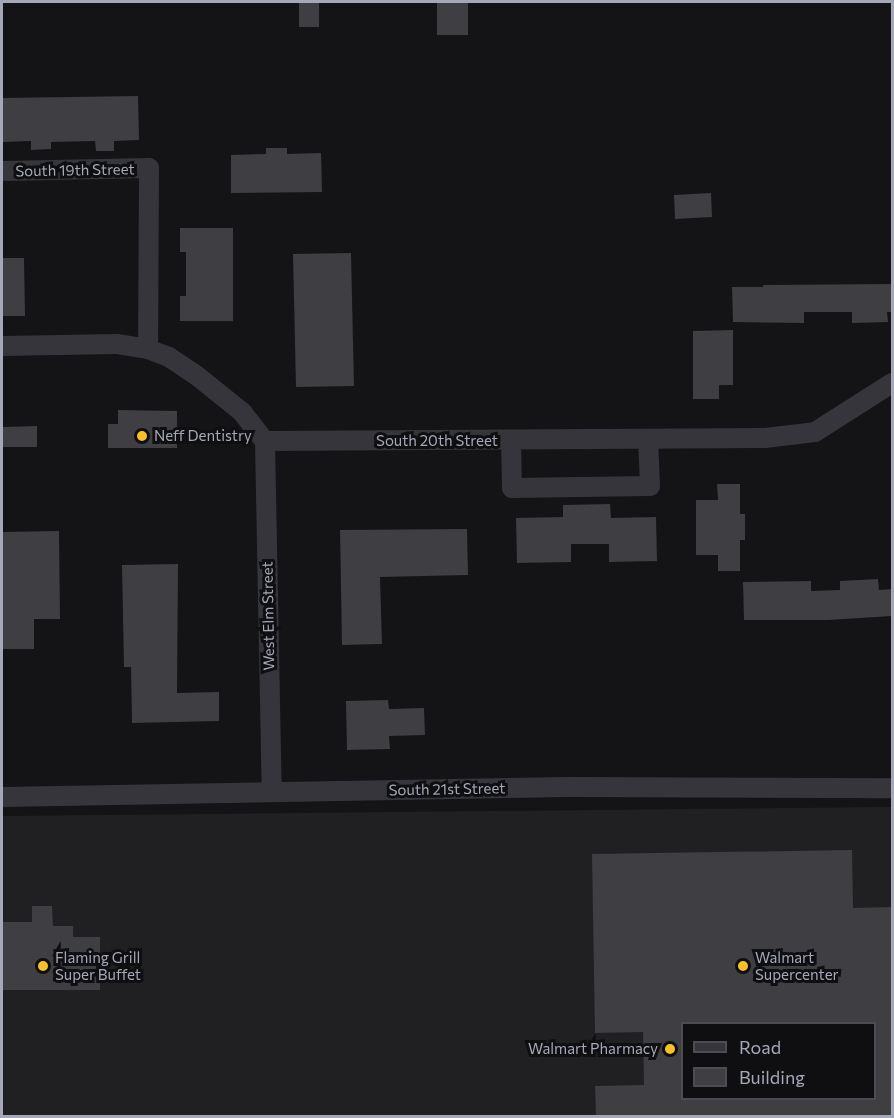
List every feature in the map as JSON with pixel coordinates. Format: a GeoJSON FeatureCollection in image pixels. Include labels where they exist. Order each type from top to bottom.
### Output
{"type":"FeatureCollection","features":[{"type":"Feature","properties":{"kind":"street","name":"South 19th Street"},"geometry":{"type":"LineString","coordinates":[[2,171],[149,168],[148,349]]}},
{"type":"Feature","properties":{"kind":"street"},"geometry":{"type":"LineString","coordinates":[[2,346],[117,344],[148,349],[169,357],[242,412],[265,441]]}},
{"type":"Feature","properties":{"kind":"street","name":"South 20th Street"},"geometry":{"type":"LineString","coordinates":[[265,441],[765,438],[814,432],[892,383]]}},
{"type":"Feature","properties":{"kind":"street"},"geometry":{"type":"LineString","coordinates":[[511,440],[512,488],[650,486],[648,439]]}},
{"type":"Feature","properties":{"kind":"street","name":"West Elm Street"},"geometry":{"type":"LineString","coordinates":[[265,441],[272,791]]}},
{"type":"Feature","properties":{"kind":"street","name":"South 21st Street"},"geometry":{"type":"LineString","coordinates":[[2,797],[567,787],[892,788]]}},
{"type":"Feature","properties":{"kind":"shaded area"},"geometry":{"type":"Polygon","coordinates":[[[892,807],[892,1116],[2,1116],[2,816],[892,807]]]}},
{"type":"Feature","properties":{"kind":"building"},"geometry":{"type":"Polygon","coordinates":[[[299,2],[319,2],[319,27],[299,27],[299,2]]]}},
{"type":"Feature","properties":{"kind":"building"},"geometry":{"type":"Polygon","coordinates":[[[437,2],[468,2],[468,35],[437,35],[437,2]]]}},
{"type":"Feature","properties":{"kind":"building"},"geometry":{"type":"Polygon","coordinates":[[[138,96],[139,140],[114,141],[114,151],[96,151],[95,141],[51,142],[51,149],[31,150],[31,141],[2,142],[2,98],[138,96]]]}},
{"type":"Feature","properties":{"kind":"building"},"geometry":{"type":"Polygon","coordinates":[[[266,148],[287,148],[287,154],[321,153],[322,192],[231,193],[231,155],[266,154],[266,148]]]}},
{"type":"Feature","properties":{"kind":"building"},"geometry":{"type":"Polygon","coordinates":[[[711,193],[712,217],[675,219],[674,195],[711,193]]]}},
{"type":"Feature","properties":{"kind":"building"},"geometry":{"type":"Polygon","coordinates":[[[180,228],[233,228],[233,321],[180,321],[180,296],[186,296],[186,252],[180,252],[180,228]]]}},
{"type":"Feature","properties":{"kind":"building"},"geometry":{"type":"Polygon","coordinates":[[[351,253],[354,386],[296,387],[293,254],[351,253]]]}},
{"type":"Feature","properties":{"kind":"building"},"geometry":{"type":"Polygon","coordinates":[[[2,258],[24,258],[25,316],[2,316],[2,258]]]}},
{"type":"Feature","properties":{"kind":"building"},"geometry":{"type":"Polygon","coordinates":[[[892,284],[892,312],[887,312],[888,322],[852,323],[852,312],[804,312],[804,323],[733,322],[732,287],[892,284]]]}},
{"type":"Feature","properties":{"kind":"building"},"geometry":{"type":"Polygon","coordinates":[[[733,330],[733,385],[719,385],[719,399],[693,399],[693,331],[733,330]]]}},
{"type":"Feature","properties":{"kind":"building","name":"Neff Dentistry"},"geometry":{"type":"Polygon","coordinates":[[[118,410],[177,411],[177,448],[108,448],[108,424],[118,424],[118,410]]]}},
{"type":"Feature","properties":{"kind":"building"},"geometry":{"type":"Polygon","coordinates":[[[37,426],[37,447],[2,447],[2,427],[37,426]]]}},
{"type":"Feature","properties":{"kind":"building"},"geometry":{"type":"Polygon","coordinates":[[[717,484],[740,484],[740,514],[745,514],[745,540],[740,540],[740,571],[718,571],[718,555],[696,555],[696,500],[718,500],[717,484]]]}},
{"type":"Feature","properties":{"kind":"building"},"geometry":{"type":"Polygon","coordinates":[[[610,504],[611,518],[656,517],[657,561],[609,562],[609,544],[571,544],[571,562],[517,563],[516,518],[563,517],[563,505],[610,504]]]}},
{"type":"Feature","properties":{"kind":"building"},"geometry":{"type":"Polygon","coordinates":[[[467,529],[468,575],[380,577],[382,644],[342,645],[340,530],[467,529]]]}},
{"type":"Feature","properties":{"kind":"building"},"geometry":{"type":"Polygon","coordinates":[[[59,531],[60,619],[34,619],[34,649],[2,649],[2,532],[59,531]]]}},
{"type":"Feature","properties":{"kind":"building"},"geometry":{"type":"Polygon","coordinates":[[[178,564],[177,693],[219,692],[219,721],[132,723],[131,667],[124,667],[122,565],[178,564]]]}},
{"type":"Feature","properties":{"kind":"building"},"geometry":{"type":"Polygon","coordinates":[[[878,579],[879,590],[892,589],[892,616],[828,620],[744,620],[743,582],[811,581],[811,591],[840,590],[840,581],[878,579]]]}},
{"type":"Feature","properties":{"kind":"building"},"geometry":{"type":"Polygon","coordinates":[[[388,700],[389,709],[424,708],[425,735],[389,736],[390,749],[347,750],[346,701],[388,700]]]}},
{"type":"Feature","properties":{"kind":"building","name":"Walmart Supercenter"},"geometry":{"type":"Polygon","coordinates":[[[852,850],[853,908],[892,907],[892,1116],[596,1116],[595,1086],[644,1085],[643,1032],[595,1033],[592,854],[852,850]]]}},
{"type":"Feature","properties":{"kind":"building"},"geometry":{"type":"Polygon","coordinates":[[[32,906],[52,906],[53,926],[73,926],[73,937],[100,937],[100,990],[2,990],[2,922],[32,922],[32,906]]]}},
{"type":"Feature","properties":{"kind":"place","name":"Neff Dentistry"},"geometry":{"type":"Point","coordinates":[142,436]}},
{"type":"Feature","properties":{"kind":"place","name":"Flaming Grill Super Buffet"},"geometry":{"type":"Point","coordinates":[43,966]}},
{"type":"Feature","properties":{"kind":"place","name":"Walmart Supercenter"},"geometry":{"type":"Point","coordinates":[743,966]}},
{"type":"Feature","properties":{"kind":"place","name":"Walmart Pharmacy"},"geometry":{"type":"Point","coordinates":[670,1049]}}]}
